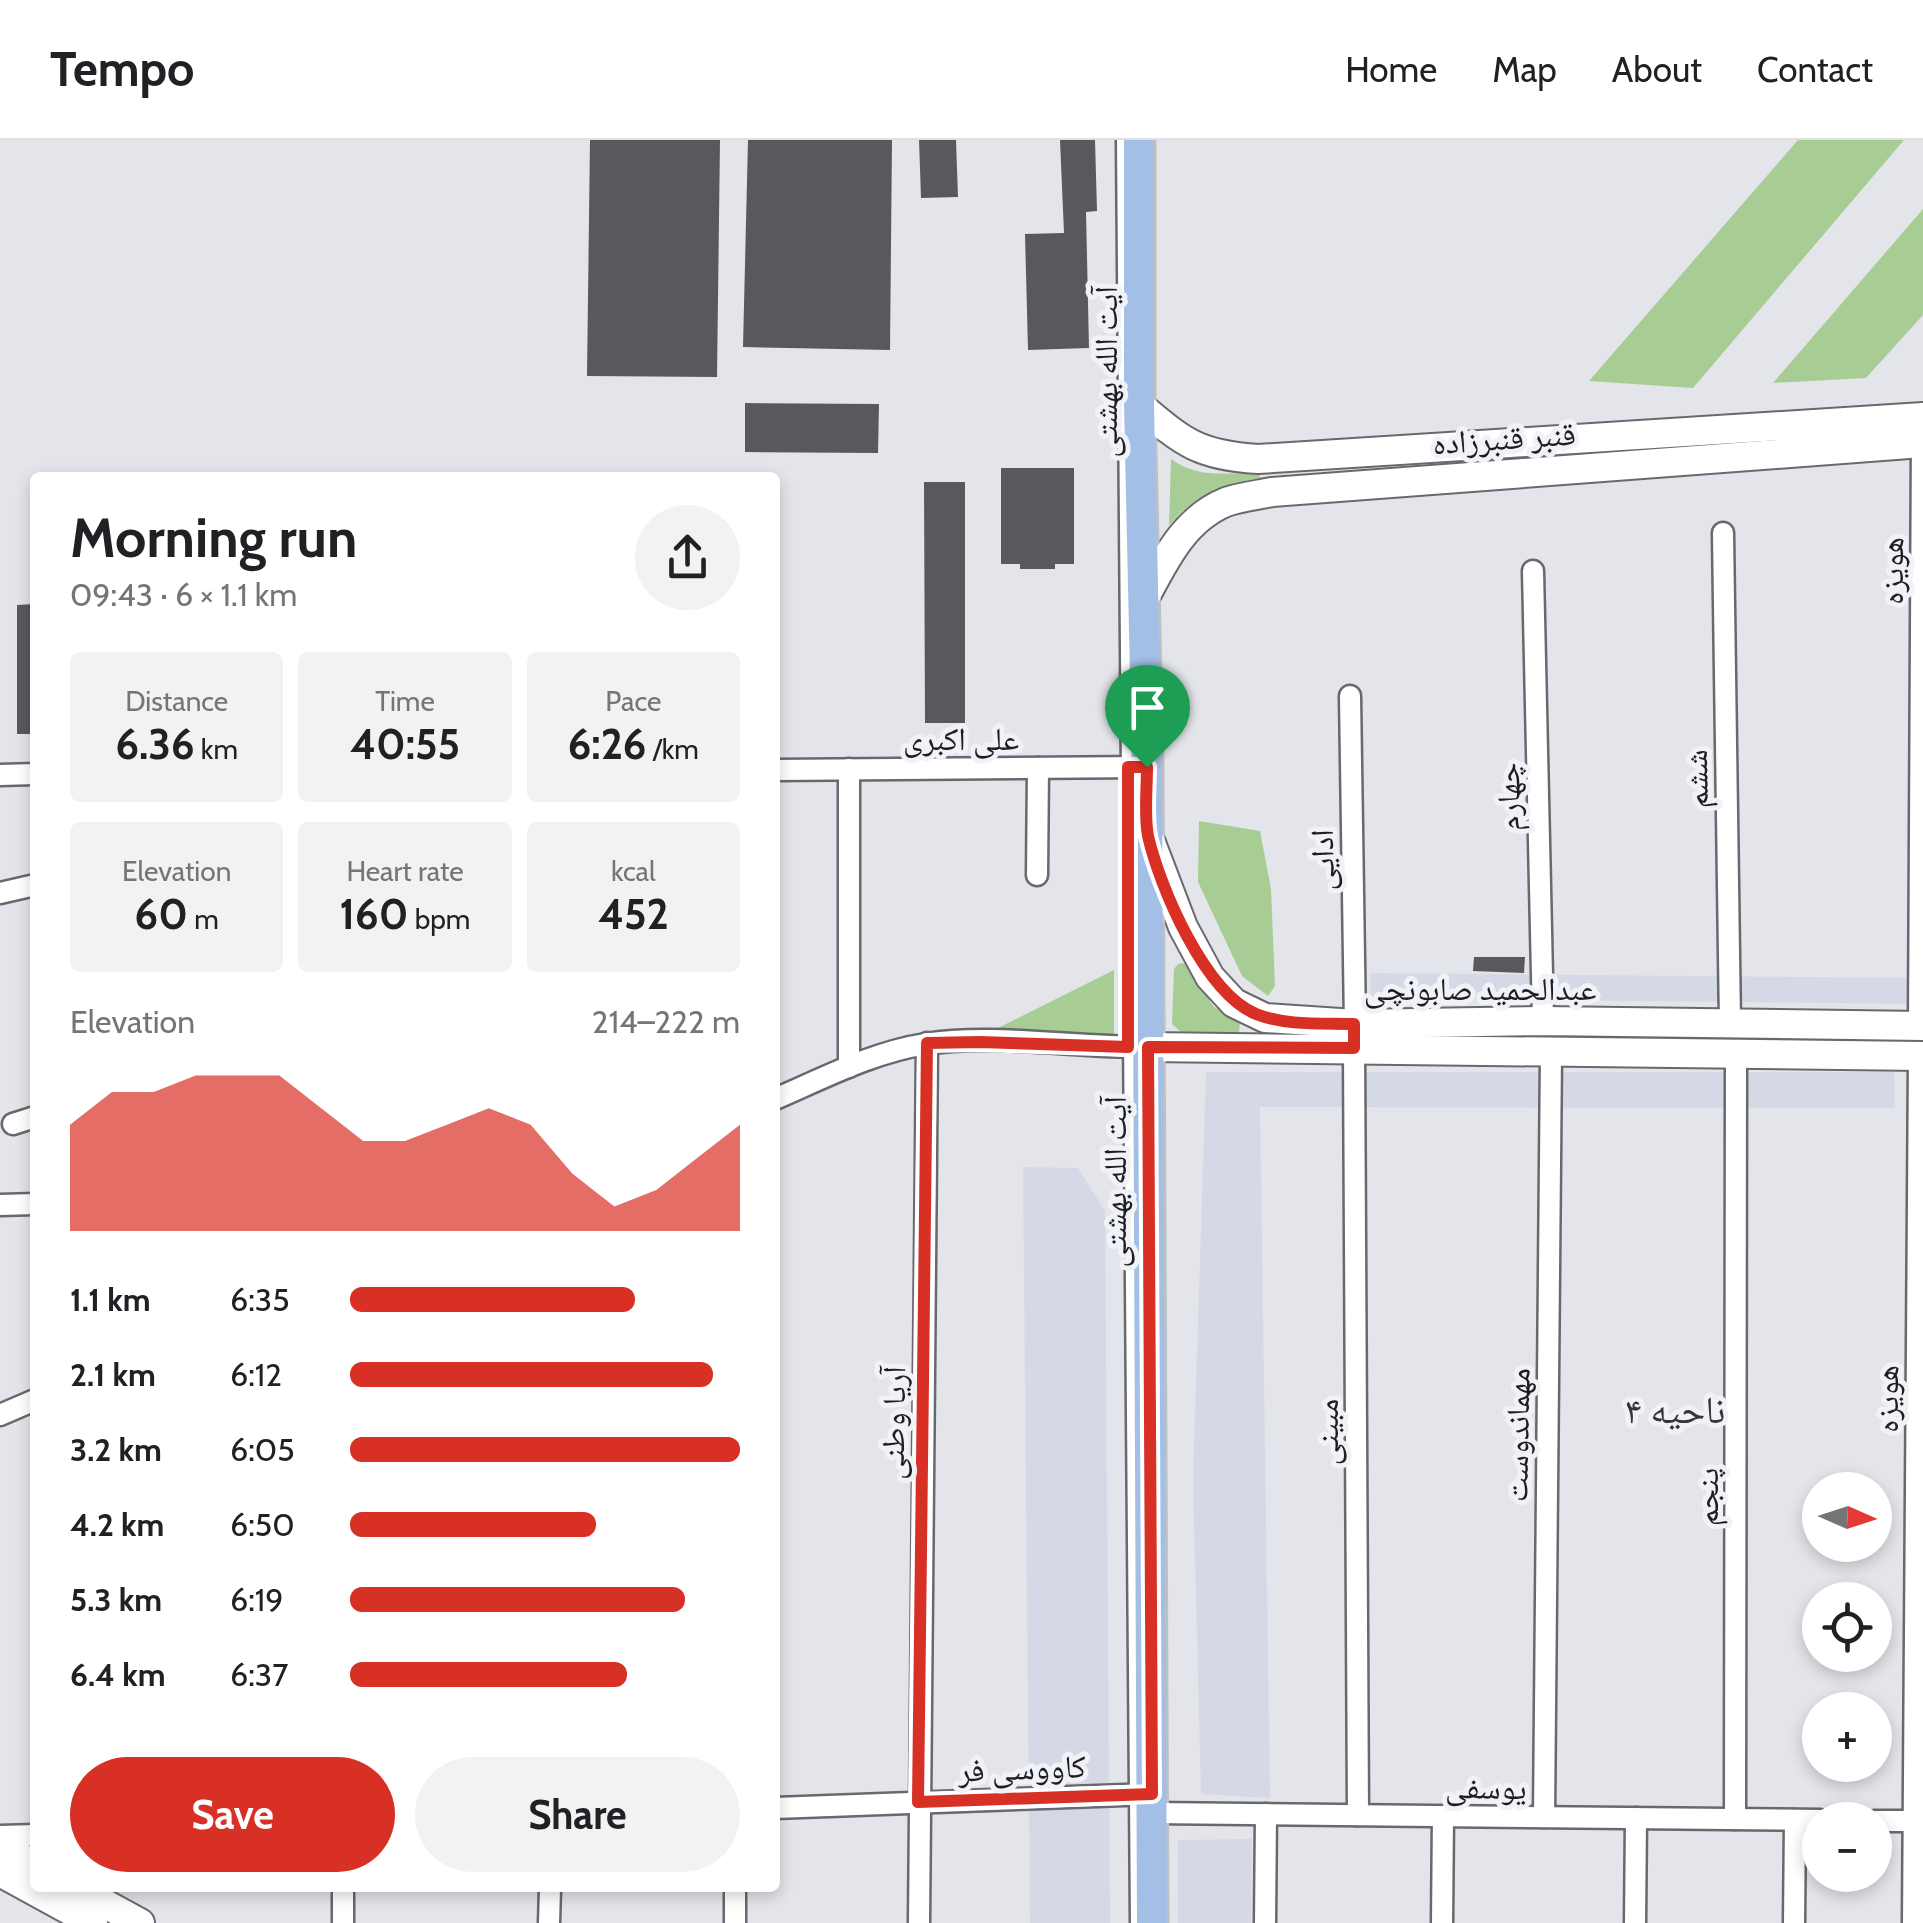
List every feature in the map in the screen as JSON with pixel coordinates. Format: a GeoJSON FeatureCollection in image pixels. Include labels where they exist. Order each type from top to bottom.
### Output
{"type":"FeatureCollection","features":[{"type":"Feature","properties":{"kind":"main road","name":"آیت الله بهشتی"},"geometry":{"type":"LineString","coordinates":[[1139,140],[1142,603],[1138,767],[1147,832],[1138,1047],[1146,1800],[1152,1923]]}},
{"type":"Feature","properties":{"kind":"main road","name":"قنبر قنبرزاده"},"geometry":{"type":"LineString","coordinates":[[1139,405],[1186,444],[1222,456],[1258,459],[1923,417]]}},
{"type":"Feature","properties":{"kind":"main road","name":"قنبر قنبرزاده"},"geometry":{"type":"LineString","coordinates":[[1142,603],[1168,554],[1189,525],[1226,502],[1272,492],[1923,443]]}},
{"type":"Feature","properties":{"kind":"main road","name":"عبدالحمید صابونچی"},"geometry":{"type":"LineString","coordinates":[[1147,832],[1190,942],[1210,977],[1234,1003],[1277,1020],[1354,1036],[1551,1054],[1921,1056]]}},
{"type":"Feature","properties":{"kind":"main road","name":"عبدالحمید صابونچی"},"geometry":{"type":"LineString","coordinates":[[1138,1047],[1542,1022],[1921,1026]]}},
{"type":"Feature","properties":{"kind":"main road"},"geometry":{"type":"LineString","coordinates":[[1921,1026],[1921,1056]]}},
{"type":"Feature","properties":{"kind":"main road"},"geometry":{"type":"LineString","coordinates":[[0,1845],[30,1862]]}},
{"type":"Feature","properties":{"kind":"main road"},"geometry":{"type":"LineString","coordinates":[[0,1872],[30,1888]]}},
{"type":"Feature","properties":{"kind":"main road"},"geometry":{"type":"LineString","coordinates":[[36,1892],[93,1923]]}},
{"type":"Feature","properties":{"kind":"main road"},"geometry":{"type":"LineString","coordinates":[[83,1892],[140,1923]]}},
{"type":"Feature","properties":{"kind":"street","name":"هویزه"},"geometry":{"type":"LineString","coordinates":[[1921,1026],[1923,417]]}},
{"type":"Feature","properties":{"kind":"street","name":"ششم"},"geometry":{"type":"LineString","coordinates":[[1723,533],[1730,1024]]}},
{"type":"Feature","properties":{"kind":"street","name":"چهارم"},"geometry":{"type":"LineString","coordinates":[[1533,572],[1542,1022]]}},
{"type":"Feature","properties":{"kind":"street","name":"ادایی"},"geometry":{"type":"LineString","coordinates":[[1350,696],[1354,1036]]}},
{"type":"Feature","properties":{"kind":"street","name":"علی‌ اکبری"},"geometry":{"type":"LineString","coordinates":[[780,770],[1138,767]]}},
{"type":"Feature","properties":{"kind":"street"},"geometry":{"type":"LineString","coordinates":[[1037,876],[1038,768]]}},
{"type":"Feature","properties":{"kind":"street"},"geometry":{"type":"LineString","coordinates":[[849,769],[849,1067]]}},
{"type":"Feature","properties":{"kind":"street"},"geometry":{"type":"LineString","coordinates":[[0,774],[30,774]]}},
{"type":"Feature","properties":{"kind":"street"},"geometry":{"type":"LineString","coordinates":[[0,893],[30,886]]}},
{"type":"Feature","properties":{"kind":"street","name":"مبینی"},"geometry":{"type":"LineString","coordinates":[[1354,1036],[1358,1815]]}},
{"type":"Feature","properties":{"kind":"street"},"geometry":{"type":"LineString","coordinates":[[780,1097],[849,1067],[927,1043],[1138,1047]]}},
{"type":"Feature","properties":{"kind":"street","name":"آریا وطنی"},"geometry":{"type":"LineString","coordinates":[[919,1923],[927,1043]]}},
{"type":"Feature","properties":{"kind":"street","name":"مهماندوست"},"geometry":{"type":"LineString","coordinates":[[1544,1817],[1551,1054]]}},
{"type":"Feature","properties":{"kind":"street","name":"پنجم"},"geometry":{"type":"LineString","coordinates":[[1735,1819],[1736,1054]]}},
{"type":"Feature","properties":{"kind":"street","name":"هویزه"},"geometry":{"type":"LineString","coordinates":[[1913,1923],[1919,1682],[1921,1056]]}},
{"type":"Feature","properties":{"kind":"street"},"geometry":{"type":"LineString","coordinates":[[13,1124],[30,1119]]}},
{"type":"Feature","properties":{"kind":"street"},"geometry":{"type":"LineString","coordinates":[[0,1204],[30,1204]]}},
{"type":"Feature","properties":{"kind":"street"},"geometry":{"type":"LineString","coordinates":[[0,1415],[30,1402]]}},
{"type":"Feature","properties":{"kind":"street","name":"یوسفی"},"geometry":{"type":"LineString","coordinates":[[1146,1800],[1266,1814],[1802,1820]]}},
{"type":"Feature","properties":{"kind":"street","name":"کاووسی فر"},"geometry":{"type":"LineString","coordinates":[[780,1808],[1146,1800]]}},
{"type":"Feature","properties":{"kind":"street"},"geometry":{"type":"LineString","coordinates":[[1266,1814],[1266,1923]]}},
{"type":"Feature","properties":{"kind":"street"},"geometry":{"type":"LineString","coordinates":[[1442,1923],[1444,1816]]}},
{"type":"Feature","properties":{"kind":"street"},"geometry":{"type":"LineString","coordinates":[[1635,1923],[1636,1818]]}},
{"type":"Feature","properties":{"kind":"street"},"geometry":{"type":"LineString","coordinates":[[1794,1923],[1795,1820]]}},
{"type":"Feature","properties":{"kind":"street"},"geometry":{"type":"LineString","coordinates":[[1892,1821],[1914,1821]]}},
{"type":"Feature","properties":{"kind":"street"},"geometry":{"type":"LineString","coordinates":[[0,1836],[30,1835]]}},
{"type":"Feature","properties":{"kind":"street"},"geometry":{"type":"LineString","coordinates":[[342,1923],[343,1892]]}},
{"type":"Feature","properties":{"kind":"street"},"geometry":{"type":"LineString","coordinates":[[549,1923],[550,1892]]}},
{"type":"Feature","properties":{"kind":"street"},"geometry":{"type":"LineString","coordinates":[[735,1923],[736,1892]]}},
{"type":"Feature","properties":{"kind":"lane"},"geometry":{"type":"LineString","coordinates":[[1122,140],[1138,767],[1138,1047]]}},
{"type":"Feature","properties":{"kind":"lane"},"geometry":{"type":"LineString","coordinates":[[1136,1923],[1146,1800]]}},
{"type":"Feature","properties":{"kind":"shaded area"},"geometry":{"type":"Polygon","coordinates":[[[1371,973],[1923,978],[1923,1004],[1370,998],[1371,973]]]}},
{"type":"Feature","properties":{"kind":"shaded area"},"geometry":{"type":"Polygon","coordinates":[[[1206,1072],[1894,1072],[1895,1108],[1260,1107],[1270,1798],[1201,1794],[1193,1480],[1206,1072]]]}},
{"type":"Feature","properties":{"kind":"shaded area"},"geometry":{"type":"Polygon","coordinates":[[[1023,1167],[1078,1168],[1105,1211],[1110,1923],[1030,1923],[1023,1167]]]}},
{"type":"Feature","properties":{"kind":"shaded area"},"geometry":{"type":"Polygon","coordinates":[[[1252,1839],[1251,1923],[1178,1923],[1178,1840],[1252,1839]]]}},
{"type":"Feature","properties":{"kind":"green space"},"geometry":{"type":"Polygon","coordinates":[[[1798,140],[1904,140],[1693,388],[1589,381],[1798,140]]]}},
{"type":"Feature","properties":{"kind":"green space"},"geometry":{"type":"Polygon","coordinates":[[[1923,209],[1923,315],[1866,378],[1773,383],[1923,209]]]}},
{"type":"Feature","properties":{"kind":"green space"},"geometry":{"type":"Polygon","coordinates":[[[1171,459],[1191,470],[1225,474],[1260,472],[1260,478],[1209,493],[1169,526],[1171,459]]]}},
{"type":"Feature","properties":{"kind":"green space"},"geometry":{"type":"Polygon","coordinates":[[[1199,821],[1260,831],[1271,889],[1275,986],[1268,996],[1242,976],[1198,882],[1199,821]]]}},
{"type":"Feature","properties":{"kind":"green space"},"geometry":{"type":"Polygon","coordinates":[[[1184,963],[1214,1007],[1240,1021],[1239,1034],[1181,1032],[1172,1024],[1174,969],[1184,963]]]}},
{"type":"Feature","properties":{"kind":"green space"},"geometry":{"type":"Polygon","coordinates":[[[1114,970],[1114,1038],[999,1035],[998,1028],[1114,970]]]}},
{"type":"Feature","properties":{"kind":"building"},"geometry":{"type":"Polygon","coordinates":[[[590,140],[720,140],[717,377],[587,376],[590,140]]]}},
{"type":"Feature","properties":{"kind":"building"},"geometry":{"type":"Polygon","coordinates":[[[748,140],[892,140],[890,350],[743,347],[748,140]]]}},
{"type":"Feature","properties":{"kind":"building"},"geometry":{"type":"Polygon","coordinates":[[[919,140],[956,140],[958,197],[921,198],[919,140]]]}},
{"type":"Feature","properties":{"kind":"building"},"geometry":{"type":"Polygon","coordinates":[[[1060,140],[1095,140],[1097,211],[1086,212],[1089,348],[1028,350],[1025,234],[1064,233],[1060,140]]]}},
{"type":"Feature","properties":{"kind":"building"},"geometry":{"type":"Polygon","coordinates":[[[745,403],[879,404],[878,453],[745,452],[745,403]]]}},
{"type":"Feature","properties":{"kind":"building"},"geometry":{"type":"Polygon","coordinates":[[[1001,468],[1074,468],[1074,564],[1055,564],[1055,569],[1020,569],[1020,564],[1001,564],[1001,468]]]}},
{"type":"Feature","properties":{"kind":"building"},"geometry":{"type":"Polygon","coordinates":[[[924,482],[965,482],[965,723],[925,723],[924,482]]]}},
{"type":"Feature","properties":{"kind":"building"},"geometry":{"type":"Polygon","coordinates":[[[30,604],[30,734],[17,734],[17,605],[30,604]]]}},
{"type":"Feature","properties":{"kind":"building"},"geometry":{"type":"Polygon","coordinates":[[[1474,957],[1525,957],[1524,973],[1473,971],[1474,957]]]}},
{"type":"Feature","properties":{"kind":"district","name":"ناحیه ۴"},"geometry":{"type":"Point","coordinates":[1675,1409]}},
{"type":"Feature","properties":{"kind":"route"},"geometry":{"type":"LineString","coordinates":[[1128,767],[1147,767],[1147,832],[1183,927],[1210,977],[1234,1003],[1266,1018],[1354,1024],[1354,1048],[1148,1047],[1152,1794],[918,1802],[927,1043],[1128,1047],[1128,767]]}}]}
